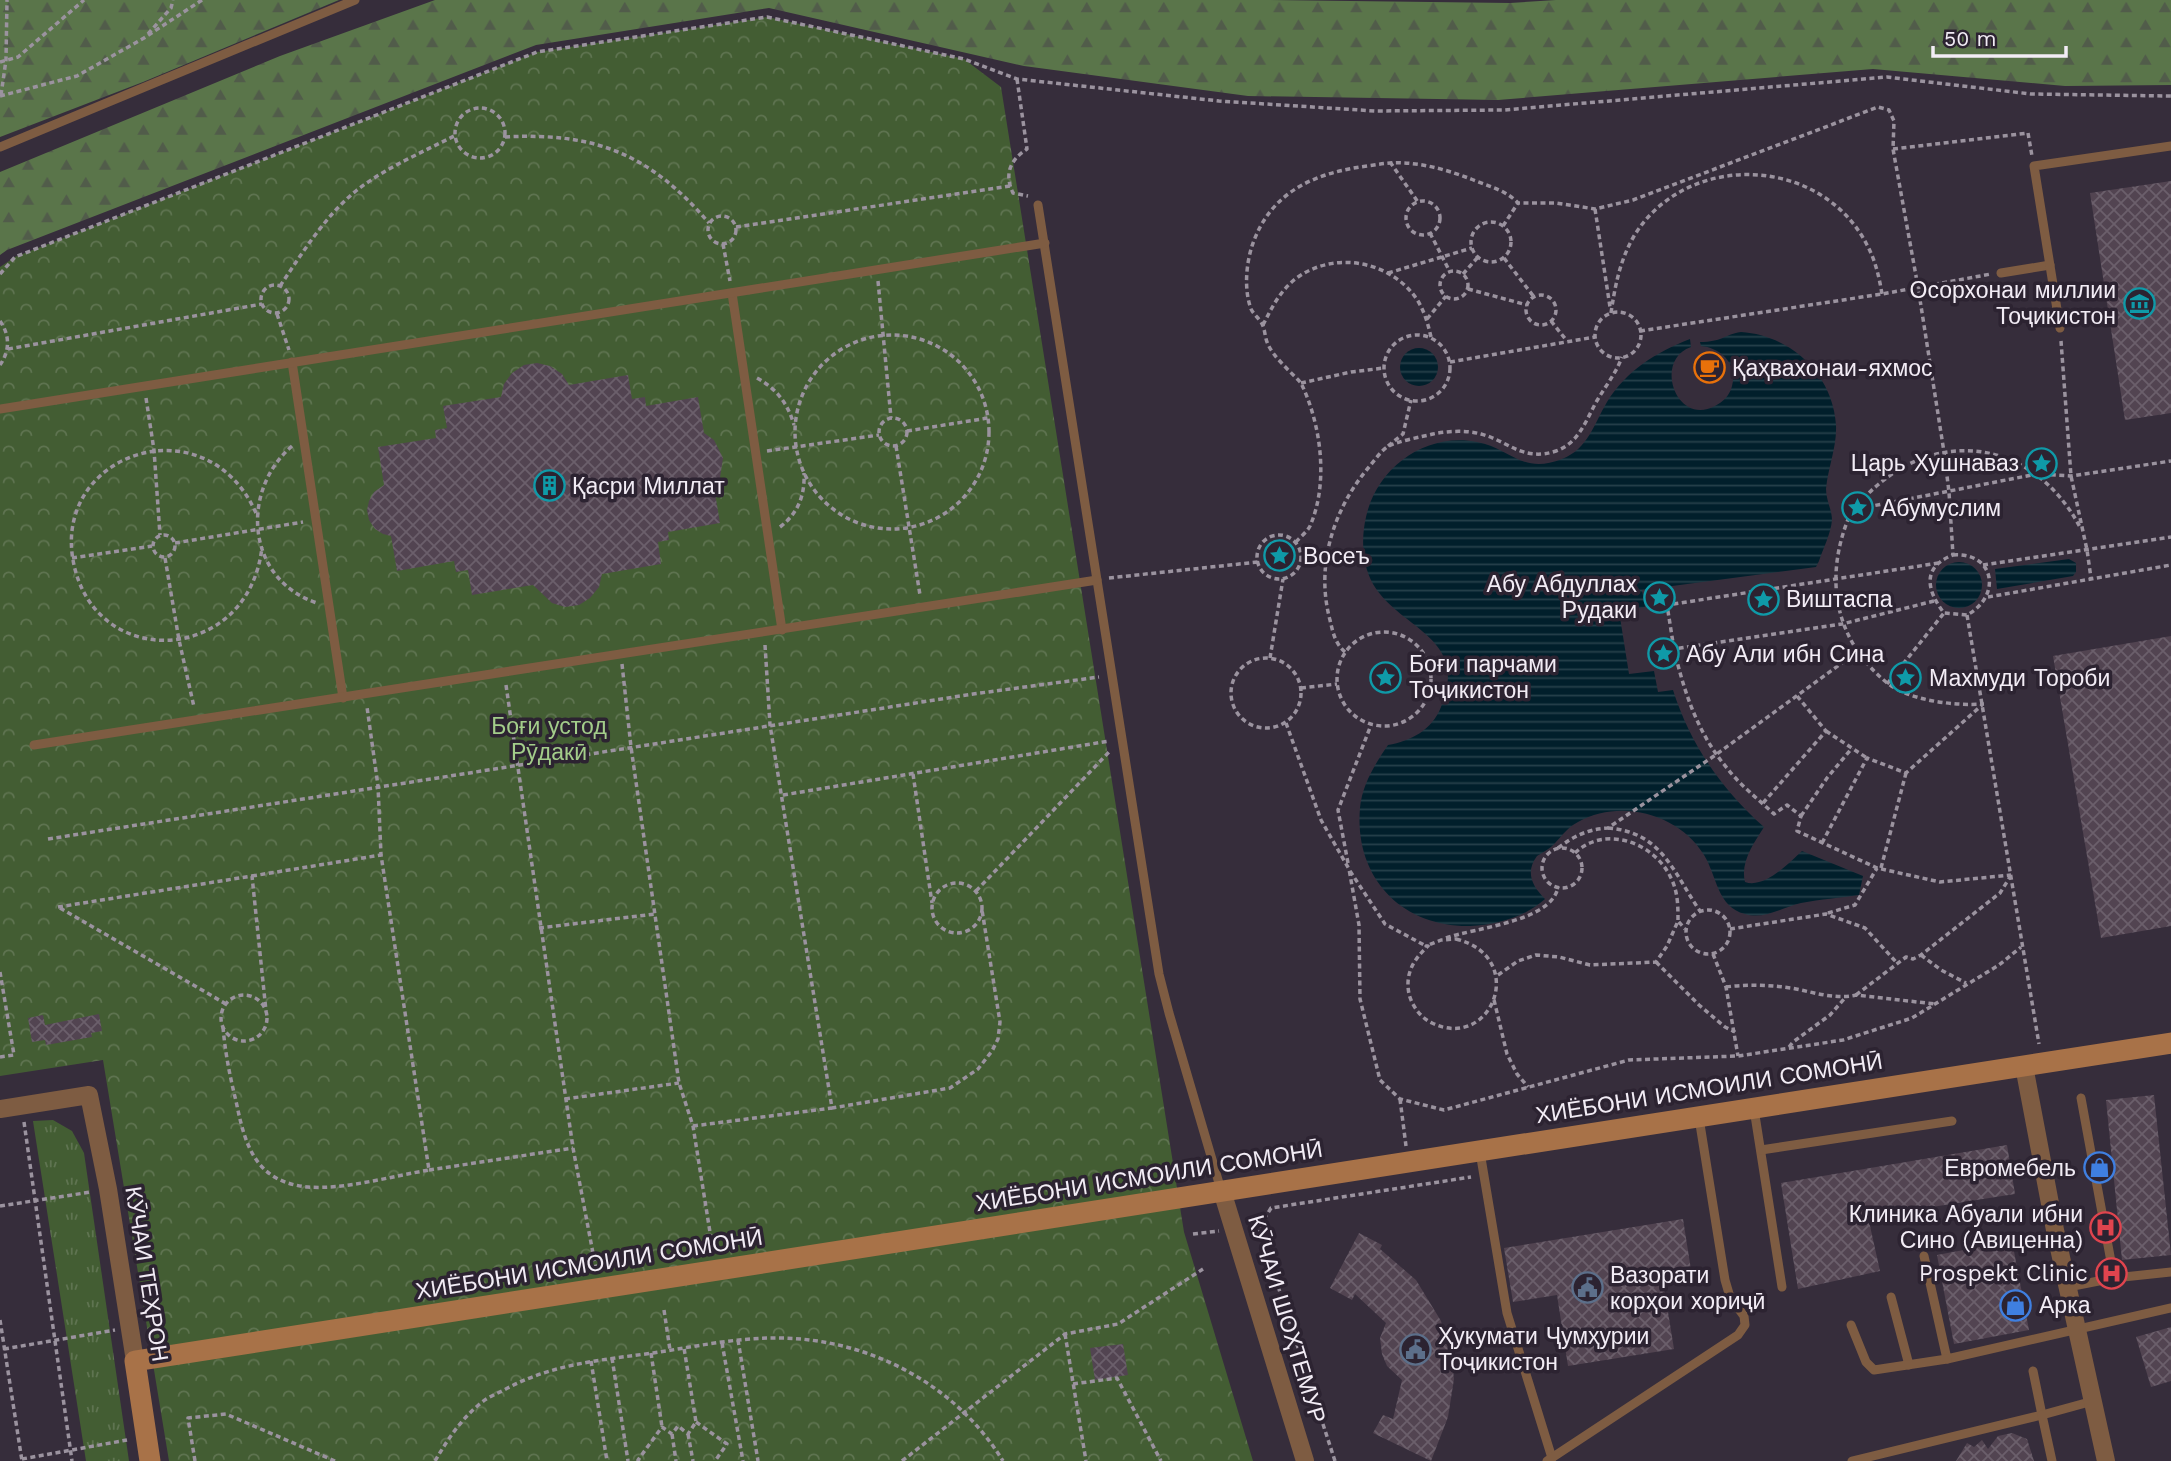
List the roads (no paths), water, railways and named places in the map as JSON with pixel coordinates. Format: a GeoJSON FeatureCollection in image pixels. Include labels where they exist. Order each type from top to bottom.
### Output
{"type":"FeatureCollection","features":[{"type":"Feature","properties":{"kind":"street","name":"ХИЁБОНИ ИСМОИЛИ СОМОНӢ"},"geometry":{"type":"LineString","coordinates":[[135,1361],[2171,1043]]}},
{"type":"Feature","properties":{"kind":"street"},"geometry":{"type":"LineString","coordinates":[[2033,1065],[2068,1287],[2106,1461]]}},
{"type":"Feature","properties":{"kind":"street","name":"КӮЧАИ ТЕҲРОН"},"geometry":{"type":"LineString","coordinates":[[0,1109],[89,1095],[108,1189],[150,1461]]}},
{"type":"Feature","properties":{"kind":"street","name":"КӮЧАИ ШОҲТЕМУР"},"geometry":{"type":"LineString","coordinates":[[1222,1191],[1305,1461]]}},
{"type":"Feature","properties":{"kind":"lane"},"geometry":{"type":"LineString","coordinates":[[0,147],[355,0]]}},
{"type":"Feature","properties":{"kind":"lane"},"geometry":{"type":"LineString","coordinates":[[2060,328],[2034,166],[2171,146]]}},
{"type":"Feature","properties":{"kind":"lane"},"geometry":{"type":"LineString","coordinates":[[1038,205],[1163,993],[1222,1191]]}},
{"type":"Feature","properties":{"kind":"lane"},"geometry":{"type":"LineString","coordinates":[[0,409],[1045,243]]}},
{"type":"Feature","properties":{"kind":"lane"},"geometry":{"type":"LineString","coordinates":[[2001,273],[2050,265]]}},
{"type":"Feature","properties":{"kind":"lane"},"geometry":{"type":"LineString","coordinates":[[732,293],[741,368],[782,630]]}},
{"type":"Feature","properties":{"kind":"lane"},"geometry":{"type":"LineString","coordinates":[[292,362],[343,698]]}},
{"type":"Feature","properties":{"kind":"lane"},"geometry":{"type":"LineString","coordinates":[[34,745],[1097,580]]}},
{"type":"Feature","properties":{"kind":"lane"},"geometry":{"type":"LineString","coordinates":[[2081,1098],[2114,1278]]}},
{"type":"Feature","properties":{"kind":"lane"},"geometry":{"type":"LineString","coordinates":[[1754,1108],[1782,1287]]}},
{"type":"Feature","properties":{"kind":"lane"},"geometry":{"type":"LineString","coordinates":[[1480,1150],[1507,1313],[1549,1459],[1738,1335],[1745,1325],[1744,1315],[1730,1297],[1725,1280],[1699,1116]]}},
{"type":"Feature","properties":{"kind":"lane"},"geometry":{"type":"LineString","coordinates":[[1761,1150],[1952,1121]]}},
{"type":"Feature","properties":{"kind":"lane"},"geometry":{"type":"LineString","coordinates":[[1924,1256],[1947,1359]]}},
{"type":"Feature","properties":{"kind":"lane"},"geometry":{"type":"LineString","coordinates":[[2068,1287],[2114,1278],[2171,1272]]}},
{"type":"Feature","properties":{"kind":"lane"},"geometry":{"type":"LineString","coordinates":[[1891,1297],[1909,1365]]}},
{"type":"Feature","properties":{"kind":"lane"},"geometry":{"type":"LineString","coordinates":[[1851,1325],[1869,1367],[1880,1370],[1947,1359],[2171,1308]]}},
{"type":"Feature","properties":{"kind":"lane"},"geometry":{"type":"LineString","coordinates":[[2032,1371],[2052,1461]]}},
{"type":"Feature","properties":{"kind":"lane"},"geometry":{"type":"LineString","coordinates":[[1852,1461],[2092,1401]]}},
{"type":"Feature","properties":{"kind":"water"},"geometry":{"type":"Polygon","coordinates":[[[1741,332],[1759,335],[1792,349],[1806,360],[1827,389],[1836,425],[1826,489],[1832,520],[1829,536],[1816,567],[1642,590],[1645,607],[1619,611],[1629,674],[1654,671],[1658,692],[1673,690],[1688,729],[1709,765],[1734,798],[1764,827],[1746,860],[1745,882],[1768,879],[1802,851],[1863,876],[1859,895],[1801,903],[1766,914],[1745,914],[1729,905],[1723,898],[1704,855],[1680,829],[1648,814],[1612,811],[1574,824],[1551,847],[1537,856],[1531,868],[1532,879],[1545,899],[1520,915],[1500,922],[1470,926],[1445,924],[1423,918],[1403,907],[1387,893],[1374,876],[1365,856],[1360,833],[1361,799],[1370,775],[1388,745],[1413,737],[1432,722],[1441,707],[1448,683],[1446,664],[1439,649],[1428,636],[1385,600],[1373,584],[1367,568],[1363,542],[1364,525],[1372,499],[1381,483],[1406,457],[1440,442],[1477,442],[1536,464],[1571,455],[1584,442],[1607,402],[1623,381],[1654,356],[1690,339],[1691,347],[1680,354],[1673,365],[1674,389],[1680,400],[1689,407],[1701,410],[1715,406],[1730,392],[1732,371],[1726,358],[1715,350],[1701,346],[1700,342],[1713,341],[1741,332]]]}},
{"type":"Feature","properties":{"kind":"water"},"geometry":{"type":"Polygon","coordinates":[[[1419,348],[1432,354],[1438,367],[1432,380],[1419,386],[1406,380],[1400,367],[1406,354],[1419,348]]]}},
{"type":"Feature","properties":{"kind":"water"},"geometry":{"type":"Polygon","coordinates":[[[2069,559],[2076,563],[2073,576],[1997,589],[1995,569],[2069,559]]]}},
{"type":"Feature","properties":{"kind":"water"},"geometry":{"type":"Polygon","coordinates":[[[1959,562],[1976,568],[1982,585],[1976,602],[1959,608],[1942,602],[1936,585],[1942,568],[1959,562]]]}},
{"type":"Feature","properties":{"kind":"place","name":"Осорхонаи миллии Тоҷикистон"},"geometry":{"type":"Point","coordinates":[2139,303]}},
{"type":"Feature","properties":{"kind":"place","name":"Қаҳвахонаи-яхмос"},"geometry":{"type":"Point","coordinates":[1709,368]}},
{"type":"Feature","properties":{"kind":"place","name":"Царь Хушнаваз"},"geometry":{"type":"Point","coordinates":[2042,463]}},
{"type":"Feature","properties":{"kind":"place","name":"Қасри Миллат"},"geometry":{"type":"Point","coordinates":[549,486]}},
{"type":"Feature","properties":{"kind":"place","name":"Абумуслим"},"geometry":{"type":"Point","coordinates":[1858,508]}},
{"type":"Feature","properties":{"kind":"place","name":"Восеъ"},"geometry":{"type":"Point","coordinates":[1280,556]}},
{"type":"Feature","properties":{"kind":"place","name":"Абу Абдуллах Рудаки"},"geometry":{"type":"Point","coordinates":[1660,597]}},
{"type":"Feature","properties":{"kind":"place","name":"Виштаспа"},"geometry":{"type":"Point","coordinates":[1763,599]}},
{"type":"Feature","properties":{"kind":"place","name":"Абу Али ибн Сина"},"geometry":{"type":"Point","coordinates":[1663,654]}},
{"type":"Feature","properties":{"kind":"place","name":"Боғи парчами Тоҷикистон"},"geometry":{"type":"Point","coordinates":[1386,677]}},
{"type":"Feature","properties":{"kind":"place","name":"Махмуди Тороби"},"geometry":{"type":"Point","coordinates":[1906,678]}},
{"type":"Feature","properties":{"kind":"place","name":"Евромебель"},"geometry":{"type":"Point","coordinates":[2099,1168]}},
{"type":"Feature","properties":{"kind":"place","name":"Клиника Абуали ибни Сино (Авиценна)"},"geometry":{"type":"Point","coordinates":[2106,1227]}},
{"type":"Feature","properties":{"kind":"place","name":"Prospekt Clinic"},"geometry":{"type":"Point","coordinates":[2111,1273]}},
{"type":"Feature","properties":{"kind":"place","name":"Вазорати корҳои хориҷӣ"},"geometry":{"type":"Point","coordinates":[1587,1288]}},
{"type":"Feature","properties":{"kind":"place","name":"Арка"},"geometry":{"type":"Point","coordinates":[2016,1305]}},
{"type":"Feature","properties":{"kind":"place","name":"Ҳукумати Ҷумҳурии Тоҷикистон"},"geometry":{"type":"Point","coordinates":[1415,1349]}},
{"type":"Feature","properties":{"kind":"park label","name":"Боғи устод Рӯдакӣ"},"geometry":{"type":"Point","coordinates":[549,739]}}]}
